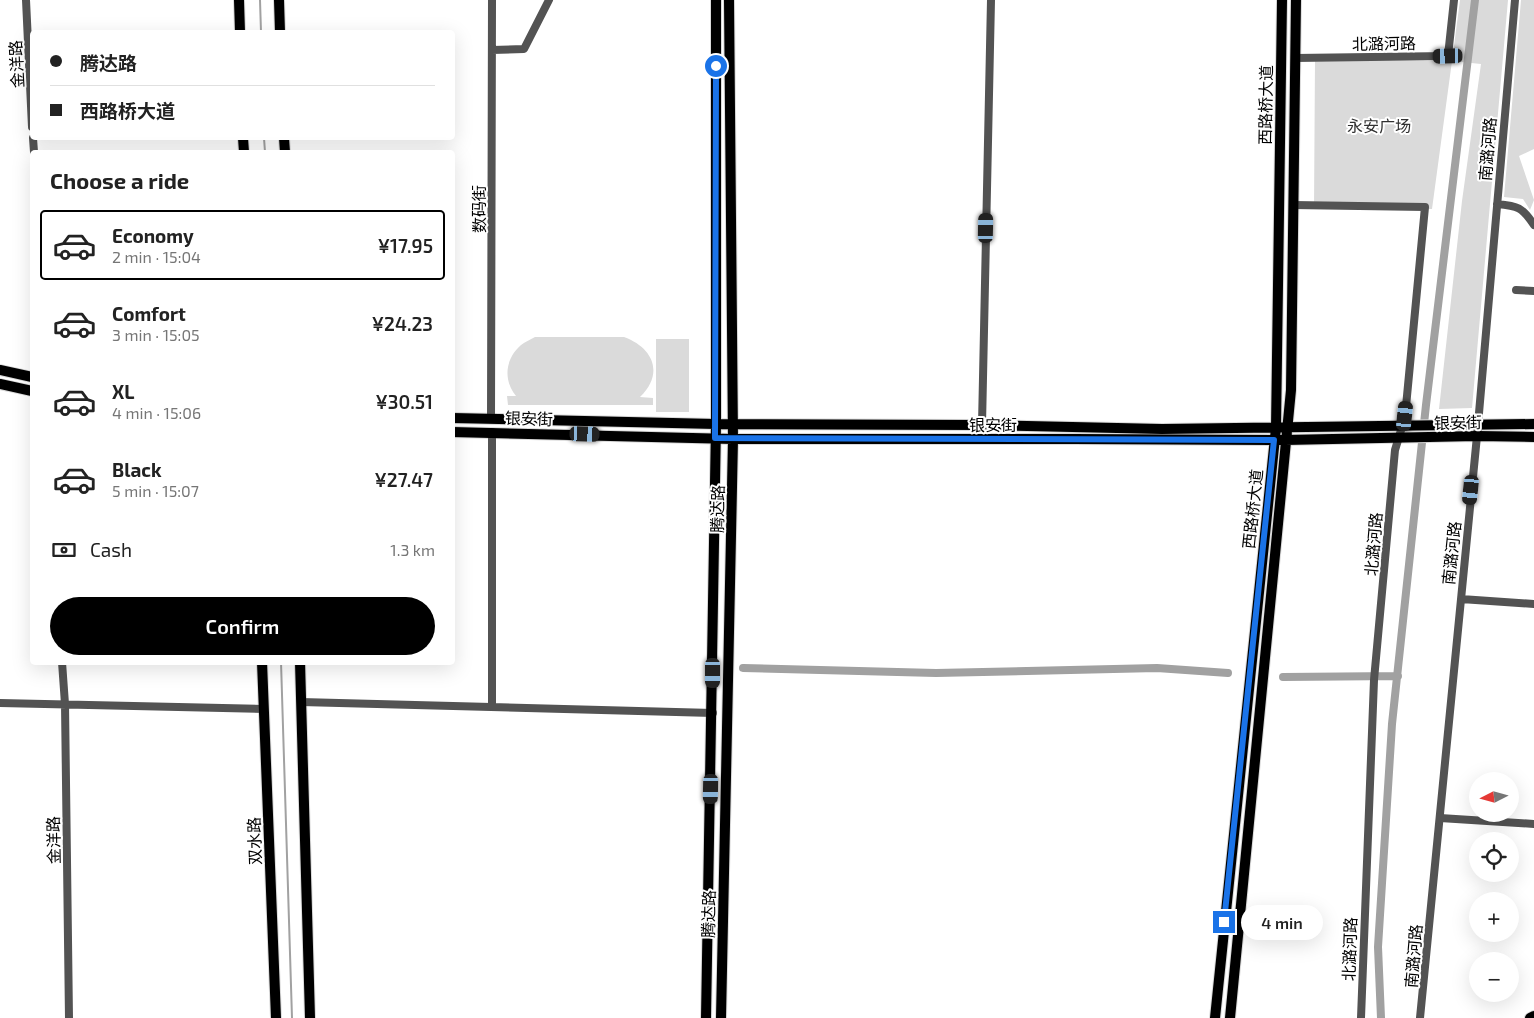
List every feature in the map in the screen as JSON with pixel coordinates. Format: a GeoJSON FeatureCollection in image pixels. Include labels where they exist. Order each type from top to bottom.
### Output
{"type":"FeatureCollection","features":[{"type":"Feature","properties":{"kind":"main road"},"geometry":{"type":"LineString","coordinates":[[239,0],[240,30]]}},
{"type":"Feature","properties":{"kind":"main road"},"geometry":{"type":"LineString","coordinates":[[279,0],[280,30]]}},
{"type":"Feature","properties":{"kind":"main road","name":"腾达路"},"geometry":{"type":"LineString","coordinates":[[706,1018],[716,424],[716,0]]}},
{"type":"Feature","properties":{"kind":"main road","name":"腾达路"},"geometry":{"type":"LineString","coordinates":[[721,1018],[733,439],[729,0]]}},
{"type":"Feature","properties":{"kind":"main road","name":"西路桥大道"},"geometry":{"type":"LineString","coordinates":[[1215,1018],[1276,428],[1282,0]]}},
{"type":"Feature","properties":{"kind":"main road","name":"西路桥大道"},"geometry":{"type":"LineString","coordinates":[[1230,1018],[1291,390],[1296,0]]}},
{"type":"Feature","properties":{"kind":"main road"},"geometry":{"type":"LineString","coordinates":[[0,370],[30,377]]}},
{"type":"Feature","properties":{"kind":"main road"},"geometry":{"type":"LineString","coordinates":[[0,384],[30,390]]}},
{"type":"Feature","properties":{"kind":"main road","name":"银安街"},"geometry":{"type":"LineString","coordinates":[[455,418],[716,424],[982,425],[1162,429],[1534,424]]}},
{"type":"Feature","properties":{"kind":"main road","name":"银安街"},"geometry":{"type":"LineString","coordinates":[[455,432],[733,439],[1074,438],[1286,440],[1477,436],[1534,437]]}},
{"type":"Feature","properties":{"kind":"main road","name":"双水路"},"geometry":{"type":"LineString","coordinates":[[262,665],[276,1018]]}},
{"type":"Feature","properties":{"kind":"main road"},"geometry":{"type":"LineString","coordinates":[[300,665],[310,1018]]}},
{"type":"Feature","properties":{"kind":"main road"},"geometry":{"type":"LineString","coordinates":[[1530,1018],[1534,1016]]}},
{"type":"Feature","properties":{"kind":"street","name":"金洋路"},"geometry":{"type":"LineString","coordinates":[[26,0],[30,85]]}},
{"type":"Feature","properties":{"kind":"street","name":"数码街"},"geometry":{"type":"LineString","coordinates":[[491,418],[492,0]]}},
{"type":"Feature","properties":{"kind":"street"},"geometry":{"type":"LineString","coordinates":[[492,50],[524,49],[549,0]]}},
{"type":"Feature","properties":{"kind":"street"},"geometry":{"type":"LineString","coordinates":[[982,425],[991,0]]}},
{"type":"Feature","properties":{"kind":"street","name":"北潞河路"},"geometry":{"type":"LineString","coordinates":[[1295,58],[1448,56],[1454,0]]}},
{"type":"Feature","properties":{"kind":"street","name":"南潞河路"},"geometry":{"type":"LineString","coordinates":[[1420,1018],[1477,436],[1515,0]]}},
{"type":"Feature","properties":{"kind":"street"},"geometry":{"type":"LineString","coordinates":[[1496,204],[1513,205],[1525,211],[1534,223]]}},
{"type":"Feature","properties":{"kind":"street","name":"北潞河路"},"geometry":{"type":"LineString","coordinates":[[1293,205],[1425,207],[1405,416],[1406,426],[1403,438],[1395,450],[1374,680],[1361,1018]]}},
{"type":"Feature","properties":{"kind":"street"},"geometry":{"type":"LineString","coordinates":[[1516,290],[1534,291]]}},
{"type":"Feature","properties":{"kind":"street"},"geometry":{"type":"LineString","coordinates":[[492,432],[492,707]]}},
{"type":"Feature","properties":{"kind":"street"},"geometry":{"type":"LineString","coordinates":[[1461,599],[1534,604]]}},
{"type":"Feature","properties":{"kind":"street","name":"金洋路"},"geometry":{"type":"LineString","coordinates":[[62,665],[65,704],[69,1018]]}},
{"type":"Feature","properties":{"kind":"street"},"geometry":{"type":"LineString","coordinates":[[301,702],[712,712]]}},
{"type":"Feature","properties":{"kind":"street"},"geometry":{"type":"LineString","coordinates":[[0,703],[264,709]]}},
{"type":"Feature","properties":{"kind":"street"},"geometry":{"type":"LineString","coordinates":[[1440,818],[1534,824]]}},
{"type":"Feature","properties":{"kind":"green space"},"geometry":{"type":"Polygon","coordinates":[[[1460,0],[1508,0],[1472,408],[1439,409],[1462,201],[1481,64],[1452,61],[1460,0]]]}},
{"type":"Feature","properties":{"kind":"green space"},"geometry":{"type":"Polygon","coordinates":[[[1521,0],[1534,0],[1534,149],[1519,156],[1534,200],[1530,210],[1523,199],[1504,197],[1521,0]]]}},
{"type":"Feature","properties":{"kind":"green space","name":"永安广场"},"geometry":{"type":"Polygon","coordinates":[[[1315,60],[1452,61],[1432,209],[1314,208],[1315,60]]]}},
{"type":"Feature","properties":{"kind":"green space"},"geometry":{"type":"Polygon","coordinates":[[[535,337],[624,337],[634,342],[643,348],[652,362],[652,379],[640,397],[653,398],[653,405],[508,405],[507,396],[516,396],[509,383],[509,363],[521,345],[535,337]]]}},
{"type":"Feature","properties":{"kind":"green space"},"geometry":{"type":"Polygon","coordinates":[[[656,339],[689,339],[689,412],[656,412],[656,339]]]}},
{"type":"Feature","properties":{"kind":"waterway"},"geometry":{"type":"LineString","coordinates":[[260,0],[261,30]]}},
{"type":"Feature","properties":{"kind":"waterway"},"geometry":{"type":"LineString","coordinates":[[1381,1018],[1378,947],[1392,724],[1426,405],[1475,0]]}},
{"type":"Feature","properties":{"kind":"waterway"},"geometry":{"type":"LineString","coordinates":[[264,140],[265,150]]}},
{"type":"Feature","properties":{"kind":"waterway"},"geometry":{"type":"LineString","coordinates":[[281,665],[292,1018]]}},
{"type":"Feature","properties":{"kind":"waterway"},"geometry":{"type":"LineString","coordinates":[[743,668],[936,673],[1157,668],[1228,673]]}},
{"type":"Feature","properties":{"kind":"waterway"},"geometry":{"type":"LineString","coordinates":[[1283,677],[1398,676]]}},
{"type":"Feature","properties":{"kind":"route"},"geometry":{"type":"LineString","coordinates":[[716,66],[715,438],[1274,440],[1224,922]]}}]}
